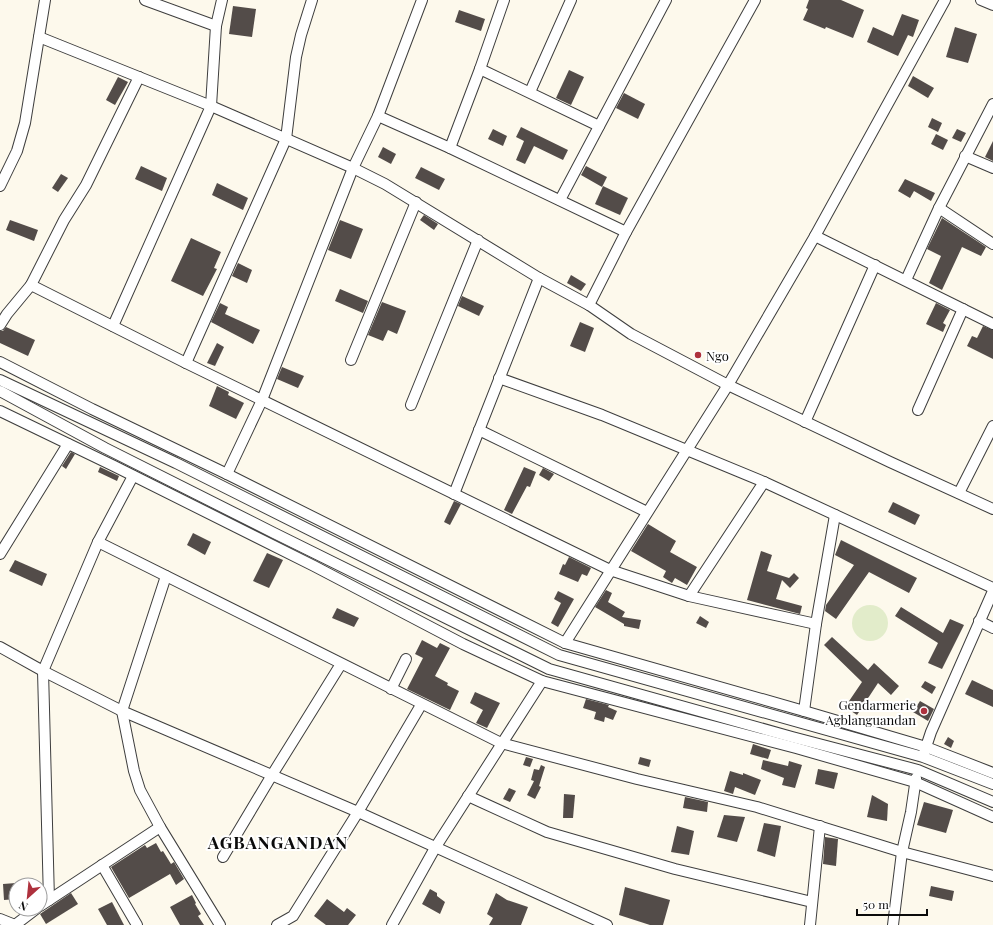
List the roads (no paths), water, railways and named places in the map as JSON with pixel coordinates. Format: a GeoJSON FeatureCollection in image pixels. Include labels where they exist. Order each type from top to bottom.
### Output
{"type":"FeatureCollection","features":[{"type":"Feature","properties":{"kind":"street"},"geometry":{"type":"LineString","coordinates":[[1,183],[17,151],[25,123],[45,0]]}},
{"type":"Feature","properties":{"kind":"street"},"geometry":{"type":"LineString","coordinates":[[144,0],[216,26]]}},
{"type":"Feature","properties":{"kind":"street"},"geometry":{"type":"LineString","coordinates":[[113,326],[211,106],[216,26],[222,0]]}},
{"type":"Feature","properties":{"kind":"street"},"geometry":{"type":"LineString","coordinates":[[186,362],[286,139],[296,57],[312,0]]}},
{"type":"Feature","properties":{"kind":"street"},"geometry":{"type":"LineString","coordinates":[[227,474],[262,400],[353,168],[378,116],[422,0]]}},
{"type":"Feature","properties":{"kind":"street"},"geometry":{"type":"LineString","coordinates":[[450,148],[504,0]]}},
{"type":"Feature","properties":{"kind":"street"},"geometry":{"type":"LineString","coordinates":[[530,92],[571,0]]}},
{"type":"Feature","properties":{"kind":"street"},"geometry":{"type":"LineString","coordinates":[[560,200],[666,0]]}},
{"type":"Feature","properties":{"kind":"street"},"geometry":{"type":"LineString","coordinates":[[588,305],[626,232],[755,0]]}},
{"type":"Feature","properties":{"kind":"street"},"geometry":{"type":"LineString","coordinates":[[565,643],[728,384],[815,236],[945,0]]}},
{"type":"Feature","properties":{"kind":"street"},"geometry":{"type":"LineString","coordinates":[[981,0],[993,5]]}},
{"type":"Feature","properties":{"kind":"street"},"geometry":{"type":"LineString","coordinates":[[39,37],[211,106],[353,168],[416,202],[539,278],[588,305],[631,334],[805,422],[993,509]]}},
{"type":"Feature","properties":{"kind":"street"},"geometry":{"type":"LineString","coordinates":[[480,68],[599,126]]}},
{"type":"Feature","properties":{"kind":"street"},"geometry":{"type":"LineString","coordinates":[[0,325],[7,314],[31,285],[64,220],[86,185],[139,77]]}},
{"type":"Feature","properties":{"kind":"street"},"geometry":{"type":"LineString","coordinates":[[906,280],[939,208],[993,104]]}},
{"type":"Feature","properties":{"kind":"street"},"geometry":{"type":"LineString","coordinates":[[378,116],[450,148],[626,232]]}},
{"type":"Feature","properties":{"kind":"street"},"geometry":{"type":"LineString","coordinates":[[966,156],[993,168]]}},
{"type":"Feature","properties":{"kind":"street"},"geometry":{"type":"LineString","coordinates":[[351,360],[416,202]]}},
{"type":"Feature","properties":{"kind":"street"},"geometry":{"type":"LineString","coordinates":[[939,208],[993,244]]}},
{"type":"Feature","properties":{"kind":"street"},"geometry":{"type":"LineString","coordinates":[[815,236],[993,324]]}},
{"type":"Feature","properties":{"kind":"street"},"geometry":{"type":"LineString","coordinates":[[411,405],[478,240]]}},
{"type":"Feature","properties":{"kind":"street"},"geometry":{"type":"LineString","coordinates":[[805,422],[875,265]]}},
{"type":"Feature","properties":{"kind":"street"},"geometry":{"type":"LineString","coordinates":[[454,494],[539,278]]}},
{"type":"Feature","properties":{"kind":"street"},"geometry":{"type":"LineString","coordinates":[[31,285],[610,570],[689,596],[816,624]]}},
{"type":"Feature","properties":{"kind":"street"},"geometry":{"type":"LineString","coordinates":[[918,410],[963,309]]}},
{"type":"Feature","properties":{"kind":"street"},"geometry":{"type":"LineString","coordinates":[[0,362],[565,643],[804,710],[926,747],[993,773]]}},
{"type":"Feature","properties":{"kind":"street"},"geometry":{"type":"LineString","coordinates":[[499,378],[602,415],[764,482],[993,590],[931,732],[918,770],[902,852],[893,925]]}},
{"type":"Feature","properties":{"kind":"street"},"geometry":{"type":"LineString","coordinates":[[0,380],[176,463],[559,655],[923,757],[993,784]]}},
{"type":"Feature","properties":{"kind":"street"},"geometry":{"type":"LineString","coordinates":[[0,391],[112,452],[549,669],[792,737],[918,770],[993,802]]}},
{"type":"Feature","properties":{"kind":"street"},"geometry":{"type":"LineString","coordinates":[[0,411],[314,566],[463,644],[542,681],[773,741],[915,782],[993,817]]}},
{"type":"Feature","properties":{"kind":"street"},"geometry":{"type":"LineString","coordinates":[[959,493],[993,426]]}},
{"type":"Feature","properties":{"kind":"street"},"geometry":{"type":"LineString","coordinates":[[479,430],[647,512]]}},
{"type":"Feature","properties":{"kind":"street"},"geometry":{"type":"LineString","coordinates":[[0,554],[68,444]]}},
{"type":"Feature","properties":{"kind":"street"},"geometry":{"type":"LineString","coordinates":[[49,900],[43,671],[98,542],[133,476]]}},
{"type":"Feature","properties":{"kind":"street"},"geometry":{"type":"LineString","coordinates":[[689,596],[764,482]]}},
{"type":"Feature","properties":{"kind":"street"},"geometry":{"type":"LineString","coordinates":[[804,710],[816,624],[835,515]]}},
{"type":"Feature","properties":{"kind":"street"},"geometry":{"type":"LineString","coordinates":[[98,542],[421,705],[501,743],[637,779],[757,807],[902,852],[993,876]]}},
{"type":"Feature","properties":{"kind":"street"},"geometry":{"type":"LineString","coordinates":[[166,576],[122,711],[134,770],[140,790],[160,827],[220,925]]}},
{"type":"Feature","properties":{"kind":"street"},"geometry":{"type":"LineString","coordinates":[[979,621],[993,628]]}},
{"type":"Feature","properties":{"kind":"street"},"geometry":{"type":"LineString","coordinates":[[463,644],[470,631]]}},
{"type":"Feature","properties":{"kind":"street"},"geometry":{"type":"LineString","coordinates":[[0,647],[43,671],[122,711],[358,812],[607,925]]}},
{"type":"Feature","properties":{"kind":"street"},"geometry":{"type":"LineString","coordinates":[[391,689],[406,659]]}},
{"type":"Feature","properties":{"kind":"street"},"geometry":{"type":"LineString","coordinates":[[223,857],[341,664]]}},
{"type":"Feature","properties":{"kind":"street"},"geometry":{"type":"LineString","coordinates":[[395,924],[435,848],[542,681]]}},
{"type":"Feature","properties":{"kind":"street"},"geometry":{"type":"LineString","coordinates":[[277,925],[293,916],[358,812],[421,705]]}},
{"type":"Feature","properties":{"kind":"street"},"geometry":{"type":"LineString","coordinates":[[468,796],[547,832],[675,869],[812,902]]}},
{"type":"Feature","properties":{"kind":"street"},"geometry":{"type":"LineString","coordinates":[[810,925],[820,826]]}},
{"type":"Feature","properties":{"kind":"street"},"geometry":{"type":"LineString","coordinates":[[49,900],[160,827]]}},
{"type":"Feature","properties":{"kind":"street"},"geometry":{"type":"LineString","coordinates":[[102,865],[137,925]]}},
{"type":"Feature","properties":{"kind":"street"},"geometry":{"type":"LineString","coordinates":[[0,919],[15,925],[26,917]]}},
{"type":"Feature","properties":{"kind":"place","name":"Ngo"},"geometry":{"type":"Point","coordinates":[698,355]}},
{"type":"Feature","properties":{"kind":"place","name":"Gendarmerie Agblanguandan"},"geometry":{"type":"Point","coordinates":[924,711]}},
{"type":"Feature","properties":{"kind":"district","name":"AGBANGANDAN"},"geometry":{"type":"Point","coordinates":[278,842]}}]}
